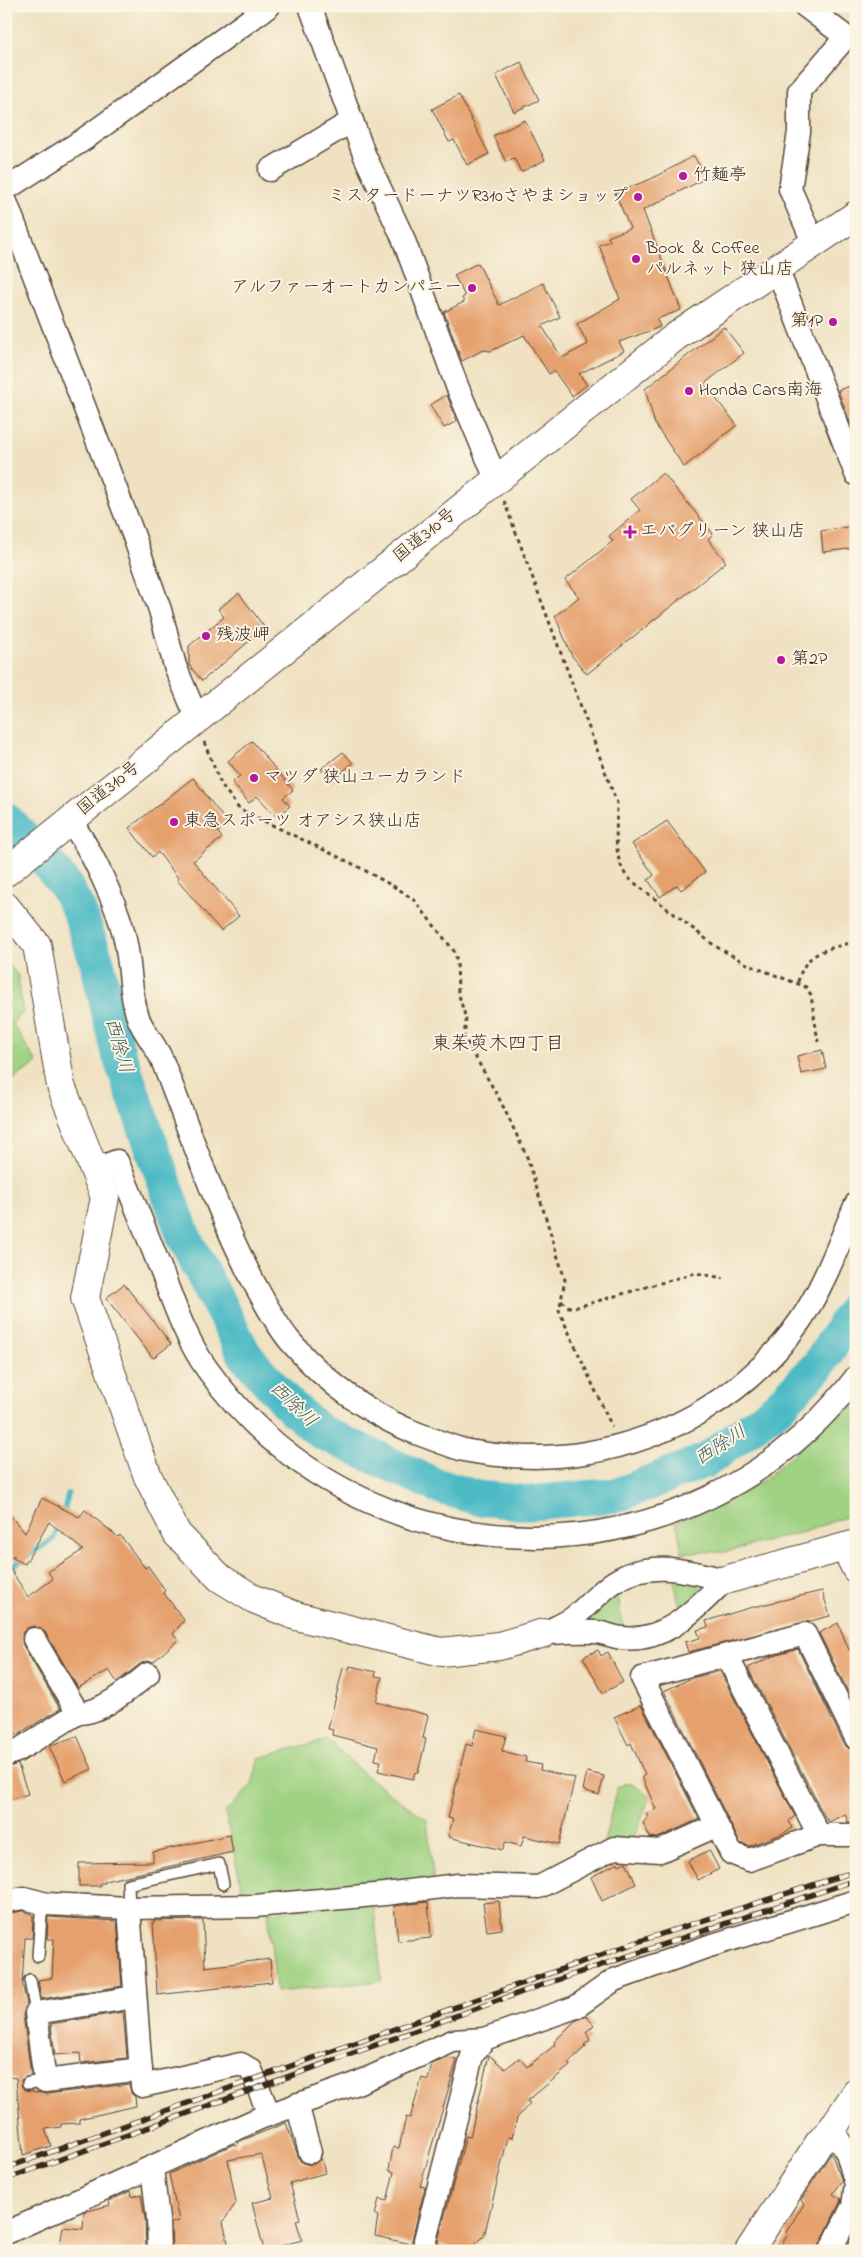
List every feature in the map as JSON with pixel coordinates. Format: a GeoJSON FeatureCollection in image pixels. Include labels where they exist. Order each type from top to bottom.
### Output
{"type":"FeatureCollection","features":[{"type":"Feature","properties":{"kind":"main road","name":"国道310号"},"geometry":{"type":"LineString","coordinates":[[6,872],[675,337],[856,215]]}},
{"type":"Feature","properties":{"kind":"main road"},"geometry":{"type":"LineString","coordinates":[[6,907],[37,946],[61,1086],[105,1197],[85,1298],[152,1484],[177,1534],[220,1578],[254,1599],[272,1608],[296,1616],[441,1652],[499,1646],[544,1633]]}},
{"type":"Feature","properties":{"kind":"main road"},"geometry":{"type":"LineString","coordinates":[[725,1580],[852,1554]]}},
{"type":"Feature","properties":{"kind":"main road"},"geometry":{"type":"LineString","coordinates":[[749,2251],[819,2143],[832,2129],[856,2093]]}},
{"type":"Feature","properties":{"kind":"street"},"geometry":{"type":"LineString","coordinates":[[6,189],[83,140],[269,6]]}},
{"type":"Feature","properties":{"kind":"street"},"geometry":{"type":"LineString","coordinates":[[310,6],[364,154],[403,238],[457,386],[496,479]]}},
{"type":"Feature","properties":{"kind":"street"},"geometry":{"type":"LineString","coordinates":[[805,6],[846,37],[800,91],[799,132],[790,189],[814,244]]}},
{"type":"Feature","properties":{"kind":"street"},"geometry":{"type":"LineString","coordinates":[[270,170],[352,121]]}},
{"type":"Feature","properties":{"kind":"street"},"geometry":{"type":"LineString","coordinates":[[6,202],[133,534],[160,610],[175,666],[197,718]]}},
{"type":"Feature","properties":{"kind":"street"},"geometry":{"type":"LineString","coordinates":[[777,268],[856,474]]}},
{"type":"Feature","properties":{"kind":"street"},"geometry":{"type":"LineString","coordinates":[[66,824],[82,837],[115,906],[126,940],[139,1020],[160,1056],[194,1147],[242,1259],[268,1307],[289,1340],[325,1377],[362,1406],[423,1436],[468,1451],[514,1455],[566,1456],[615,1448],[666,1430],[691,1418],[729,1394],[765,1361],[800,1321],[827,1272],[856,1204]]}},
{"type":"Feature","properties":{"kind":"street"},"geometry":{"type":"LineString","coordinates":[[95,1170],[118,1161],[190,1340],[207,1368],[231,1399],[272,1441],[291,1456],[340,1487],[378,1506],[412,1519],[478,1534],[552,1538],[594,1534],[661,1518],[732,1487],[762,1468],[788,1448],[832,1408],[856,1377]]}},
{"type":"Feature","properties":{"kind":"street"},"geometry":{"type":"LineString","coordinates":[[544,1633],[572,1618],[614,1582],[634,1573],[652,1568],[681,1569],[725,1580]]}},
{"type":"Feature","properties":{"kind":"street"},"geometry":{"type":"LineString","coordinates":[[544,1633],[597,1632],[622,1638],[631,1638],[664,1631],[680,1622],[725,1580]]}},
{"type":"Feature","properties":{"kind":"street"},"geometry":{"type":"LineString","coordinates":[[856,1738],[805,1634],[642,1678],[731,1853],[749,1860],[820,1835],[856,1835]]}},
{"type":"Feature","properties":{"kind":"street"},"geometry":{"type":"LineString","coordinates":[[34,1639],[78,1713]]}},
{"type":"Feature","properties":{"kind":"street"},"geometry":{"type":"LineString","coordinates":[[727,1656],[820,1835]]}},
{"type":"Feature","properties":{"kind":"street"},"geometry":{"type":"LineString","coordinates":[[6,1755],[17,1751],[78,1713],[86,1713],[127,1691],[148,1674]]}},
{"type":"Feature","properties":{"kind":"street"},"geometry":{"type":"LineString","coordinates":[[6,1900],[24,1898],[42,1902],[129,1908],[255,1906],[458,1885],[539,1887],[614,1848],[660,1851],[716,1826]]}},
{"type":"Feature","properties":{"kind":"street"},"geometry":{"type":"LineString","coordinates":[[6,2233],[269,2114],[355,2084],[453,2041],[484,2039],[576,2007],[614,1980],[706,1947],[856,1900]]}},
{"type":"Feature","properties":{"kind":"street"},"geometry":{"type":"LineString","coordinates":[[129,1908],[142,2086],[241,2064],[251,2070],[269,2114]]}},
{"type":"Feature","properties":{"kind":"street"},"geometry":{"type":"LineString","coordinates":[[135,1996],[36,2013],[36,2082],[141,2069]]}},
{"type":"Feature","properties":{"kind":"street"},"geometry":{"type":"LineString","coordinates":[[426,2251],[424,2240],[472,2056],[484,2039]]}},
{"type":"Feature","properties":{"kind":"street"},"geometry":{"type":"LineString","coordinates":[[297,2104],[310,2152]]}},
{"type":"Feature","properties":{"kind":"street"},"geometry":{"type":"LineString","coordinates":[[830,2251],[853,2206],[856,2184],[847,2153],[832,2129]]}},
{"type":"Feature","properties":{"kind":"street"},"geometry":{"type":"LineString","coordinates":[[152,2168],[158,2219],[159,2251]]}},
{"type":"Feature","properties":{"kind":"lane"},"geometry":{"type":"LineString","coordinates":[[129,1908],[128,1884],[219,1864],[224,1884]]}},
{"type":"Feature","properties":{"kind":"lane"},"geometry":{"type":"LineString","coordinates":[[38,1956],[42,1902]]}},
{"type":"Feature","properties":{"kind":"lane"},"geometry":{"type":"LineString","coordinates":[[30,1980],[36,2013]]}},
{"type":"Feature","properties":{"kind":"path"},"geometry":{"type":"LineString","coordinates":[[496,479],[617,803],[616,850],[619,866],[627,877],[715,946],[749,966],[783,980],[798,982],[806,987],[811,995],[818,1042]]}},
{"type":"Feature","properties":{"kind":"path"},"geometry":{"type":"LineString","coordinates":[[197,718],[221,784],[239,809],[355,865],[400,890],[415,901],[454,951],[457,960],[458,992],[466,1019],[464,1037],[501,1102],[527,1157],[565,1280],[559,1311],[613,1428],[615,1448]]}},
{"type":"Feature","properties":{"kind":"path"},"geometry":{"type":"LineString","coordinates":[[798,982],[801,968],[815,954],[856,941]]}},
{"type":"Feature","properties":{"kind":"path"},"geometry":{"type":"LineString","coordinates":[[561,1301],[569,1307],[577,1307],[695,1273],[703,1272],[723,1278]]}},
{"type":"Feature","properties":{"kind":"green space"},"geometry":{"type":"Polygon","coordinates":[[[6,961],[18,976],[23,1013],[12,1023],[37,1063],[8,1083],[6,961]]]}},
{"type":"Feature","properties":{"kind":"green space"},"geometry":{"type":"Polygon","coordinates":[[[856,1385],[856,1513],[804,1532],[725,1552],[682,1552],[676,1522],[764,1480],[832,1419],[856,1385]]]}},
{"type":"Feature","properties":{"kind":"green space"},"geometry":{"type":"Polygon","coordinates":[[[674,1580],[698,1584],[701,1590],[681,1613],[674,1580]]]}},
{"type":"Feature","properties":{"kind":"green space"},"geometry":{"type":"Polygon","coordinates":[[[617,1589],[624,1633],[592,1628],[586,1619],[617,1589]]]}},
{"type":"Feature","properties":{"kind":"green space"},"geometry":{"type":"Polygon","coordinates":[[[327,1739],[365,1775],[427,1820],[434,1883],[245,1903],[225,1812],[252,1785],[259,1758],[327,1739]]]}},
{"type":"Feature","properties":{"kind":"green space"},"geometry":{"type":"Polygon","coordinates":[[[630,1782],[650,1797],[633,1841],[603,1847],[617,1787],[630,1782]]]}},
{"type":"Feature","properties":{"kind":"green space"},"geometry":{"type":"Polygon","coordinates":[[[373,1901],[382,1981],[276,1992],[268,1912],[373,1901]]]}},
{"type":"Feature","properties":{"kind":"building"},"geometry":{"type":"Polygon","coordinates":[[[521,62],[539,100],[514,112],[496,75],[521,62]]]}},
{"type":"Feature","properties":{"kind":"building"},"geometry":{"type":"Polygon","coordinates":[[[459,95],[489,154],[467,165],[454,140],[449,142],[432,109],[459,95]]]}},
{"type":"Feature","properties":{"kind":"building"},"geometry":{"type":"Polygon","coordinates":[[[525,120],[545,160],[521,172],[514,158],[506,162],[493,136],[525,120]]]}},
{"type":"Feature","properties":{"kind":"building"},"geometry":{"type":"Polygon","coordinates":[[[694,156],[706,178],[643,210],[681,310],[657,319],[660,327],[619,342],[624,351],[579,374],[587,385],[572,396],[554,371],[549,374],[524,335],[491,351],[483,350],[462,361],[444,312],[464,302],[462,298],[465,296],[454,275],[478,263],[499,305],[543,283],[560,317],[542,326],[562,358],[588,344],[577,324],[620,299],[599,245],[610,241],[608,237],[630,228],[615,193],[651,179],[694,156]]]}},
{"type":"Feature","properties":{"kind":"building"},"geometry":{"type":"Polygon","coordinates":[[[724,327],[744,353],[704,384],[737,425],[684,467],[655,424],[645,389],[724,327]]]}},
{"type":"Feature","properties":{"kind":"building"},"geometry":{"type":"Polygon","coordinates":[[[856,384],[856,437],[838,390],[856,384]]]}},
{"type":"Feature","properties":{"kind":"building"},"geometry":{"type":"Polygon","coordinates":[[[447,395],[457,421],[444,428],[430,405],[447,395]]]}},
{"type":"Feature","properties":{"kind":"building"},"geometry":{"type":"Polygon","coordinates":[[[663,473],[713,534],[708,539],[726,562],[587,674],[572,656],[555,616],[579,597],[565,580],[613,541],[609,536],[640,510],[631,499],[663,473]]]}},
{"type":"Feature","properties":{"kind":"building"},"geometry":{"type":"Polygon","coordinates":[[[856,526],[856,548],[823,552],[821,531],[856,526]]]}},
{"type":"Feature","properties":{"kind":"building"},"geometry":{"type":"Polygon","coordinates":[[[239,593],[265,628],[202,681],[189,665],[189,646],[224,617],[218,609],[239,593]]]}},
{"type":"Feature","properties":{"kind":"building"},"geometry":{"type":"Polygon","coordinates":[[[252,741],[293,790],[283,798],[290,806],[277,817],[257,796],[249,803],[232,782],[240,776],[228,761],[252,741]]]}},
{"type":"Feature","properties":{"kind":"building"},"geometry":{"type":"Polygon","coordinates":[[[343,752],[353,763],[331,781],[321,769],[343,752]]]}},
{"type":"Feature","properties":{"kind":"building"},"geometry":{"type":"Polygon","coordinates":[[[193,778],[227,823],[217,831],[222,838],[193,861],[239,916],[221,931],[177,880],[178,878],[158,852],[152,857],[129,828],[193,778]]]}},
{"type":"Feature","properties":{"kind":"building"},"geometry":{"type":"Polygon","coordinates":[[[667,821],[705,872],[681,890],[677,885],[660,897],[648,880],[654,875],[632,844],[667,821]]]}},
{"type":"Feature","properties":{"kind":"building"},"geometry":{"type":"Polygon","coordinates":[[[822,1050],[826,1069],[801,1074],[797,1056],[822,1050]]]}},
{"type":"Feature","properties":{"kind":"building"},"geometry":{"type":"Polygon","coordinates":[[[124,1284],[171,1344],[153,1358],[106,1298],[124,1284]]]}},
{"type":"Feature","properties":{"kind":"building"},"geometry":{"type":"Polygon","coordinates":[[[42,1498],[79,1517],[85,1510],[118,1537],[120,1535],[145,1568],[148,1566],[165,1590],[163,1592],[184,1620],[173,1634],[178,1640],[153,1662],[146,1661],[140,1664],[117,1682],[109,1670],[78,1688],[45,1632],[34,1626],[27,1628],[22,1633],[23,1645],[60,1709],[6,1741],[6,1562],[28,1597],[53,1579],[48,1572],[83,1550],[49,1522],[25,1564],[13,1558],[14,1555],[6,1561],[6,1511],[25,1533],[42,1498]]]}},
{"type":"Feature","properties":{"kind":"building"},"geometry":{"type":"Polygon","coordinates":[[[822,1591],[830,1616],[688,1652],[685,1642],[700,1638],[697,1630],[708,1627],[706,1621],[749,1608],[822,1591]]]}},
{"type":"Feature","properties":{"kind":"building"},"geometry":{"type":"Polygon","coordinates":[[[838,1623],[849,1650],[856,1660],[856,1708],[819,1633],[838,1623]]]}},
{"type":"Feature","properties":{"kind":"building"},"geometry":{"type":"Polygon","coordinates":[[[798,1649],[844,1744],[849,1749],[856,1751],[856,1822],[848,1822],[845,1814],[829,1822],[824,1815],[748,1668],[771,1657],[798,1649]]]}},
{"type":"Feature","properties":{"kind":"building"},"geometry":{"type":"Polygon","coordinates":[[[598,1650],[601,1656],[608,1652],[623,1682],[603,1693],[583,1657],[598,1650]]]}},
{"type":"Feature","properties":{"kind":"building"},"geometry":{"type":"Polygon","coordinates":[[[350,1666],[376,1672],[375,1676],[382,1677],[376,1702],[428,1715],[423,1738],[426,1739],[418,1773],[415,1772],[413,1779],[378,1771],[381,1761],[375,1760],[378,1747],[332,1735],[333,1730],[328,1729],[343,1668],[349,1669],[350,1666]]]}},
{"type":"Feature","properties":{"kind":"building"},"geometry":{"type":"Polygon","coordinates":[[[720,1671],[795,1816],[789,1821],[792,1828],[784,1833],[749,1846],[740,1843],[664,1691],[692,1678],[720,1671]]]}},
{"type":"Feature","properties":{"kind":"building"},"geometry":{"type":"Polygon","coordinates":[[[641,1705],[699,1819],[658,1838],[650,1837],[643,1823],[648,1817],[646,1813],[656,1809],[642,1777],[645,1775],[631,1743],[628,1745],[614,1717],[641,1705]]]}},
{"type":"Feature","properties":{"kind":"building"},"geometry":{"type":"Polygon","coordinates":[[[476,1729],[506,1736],[502,1751],[526,1757],[525,1762],[541,1765],[540,1770],[575,1778],[559,1844],[524,1836],[521,1846],[505,1842],[503,1850],[448,1837],[453,1819],[448,1818],[466,1744],[472,1746],[476,1729]]]}},
{"type":"Feature","properties":{"kind":"building"},"geometry":{"type":"Polygon","coordinates":[[[77,1736],[92,1769],[65,1781],[49,1746],[77,1736]]]}},
{"type":"Feature","properties":{"kind":"building"},"geometry":{"type":"Polygon","coordinates":[[[18,1764],[28,1794],[6,1801],[6,1768],[18,1764]]]}},
{"type":"Feature","properties":{"kind":"building"},"geometry":{"type":"Polygon","coordinates":[[[587,1772],[604,1776],[599,1795],[583,1790],[587,1772]]]}},
{"type":"Feature","properties":{"kind":"building"},"geometry":{"type":"Polygon","coordinates":[[[230,1835],[233,1852],[105,1881],[105,1883],[100,1883],[100,1886],[79,1886],[79,1863],[153,1862],[153,1852],[230,1835]]]}},
{"type":"Feature","properties":{"kind":"building"},"geometry":{"type":"Polygon","coordinates":[[[709,1850],[719,1869],[698,1880],[688,1861],[709,1850]]]}},
{"type":"Feature","properties":{"kind":"building"},"geometry":{"type":"Polygon","coordinates":[[[626,1862],[636,1884],[602,1901],[591,1877],[618,1863],[619,1865],[626,1862]]]}},
{"type":"Feature","properties":{"kind":"building"},"geometry":{"type":"Polygon","coordinates":[[[499,1901],[502,1929],[487,1931],[483,1903],[499,1901]]]}},
{"type":"Feature","properties":{"kind":"building"},"geometry":{"type":"Polygon","coordinates":[[[428,1902],[431,1938],[398,1941],[394,1906],[428,1902]]]}},
{"type":"Feature","properties":{"kind":"building"},"geometry":{"type":"Polygon","coordinates":[[[23,1911],[33,1915],[32,1938],[25,1938],[22,1983],[27,2004],[23,2015],[31,2075],[21,2080],[22,2087],[26,2090],[47,2094],[129,2084],[131,2093],[135,2097],[136,2106],[79,2119],[79,2123],[61,2124],[61,2127],[45,2129],[51,2146],[23,2155],[16,2078],[9,2077],[6,2060],[6,1914],[23,1911]]]}},
{"type":"Feature","properties":{"kind":"building"},"geometry":{"type":"Polygon","coordinates":[[[48,1917],[117,1921],[122,1986],[41,1999],[38,1980],[52,1978],[54,1939],[47,1939],[48,1917]]]}},
{"type":"Feature","properties":{"kind":"building"},"geometry":{"type":"Polygon","coordinates":[[[203,1920],[205,1967],[270,1959],[272,1982],[157,1995],[153,1921],[203,1920]]]}},
{"type":"Feature","properties":{"kind":"building"},"geometry":{"type":"Polygon","coordinates":[[[123,2012],[127,2058],[81,2063],[80,2053],[55,2055],[51,2024],[123,2012]]]}},
{"type":"Feature","properties":{"kind":"building"},"geometry":{"type":"Polygon","coordinates":[[[586,2016],[594,2025],[586,2032],[590,2040],[568,2063],[570,2066],[527,2101],[530,2103],[517,2118],[512,2138],[508,2137],[484,2236],[474,2246],[446,2249],[447,2246],[439,2244],[438,2241],[466,2136],[470,2137],[489,2055],[505,2069],[519,2058],[527,2067],[555,2045],[554,2042],[575,2021],[586,2016]]]}},
{"type":"Feature","properties":{"kind":"building"},"geometry":{"type":"Polygon","coordinates":[[[448,2058],[457,2060],[420,2186],[425,2187],[411,2244],[375,2236],[378,2215],[375,2215],[379,2199],[387,2201],[394,2172],[389,2170],[393,2147],[399,2148],[406,2117],[410,2118],[422,2078],[428,2080],[432,2064],[448,2058]]]}},
{"type":"Feature","properties":{"kind":"building"},"geometry":{"type":"Polygon","coordinates":[[[286,2123],[300,2161],[313,2165],[321,2158],[325,2173],[290,2183],[300,2219],[296,2220],[302,2240],[264,2250],[252,2203],[273,2198],[261,2154],[228,2160],[236,2203],[223,2222],[230,2251],[172,2251],[171,2223],[179,2221],[169,2174],[234,2144],[236,2147],[240,2141],[286,2123]]]}},
{"type":"Feature","properties":{"kind":"building"},"geometry":{"type":"Polygon","coordinates":[[[831,2153],[842,2181],[833,2194],[841,2199],[817,2251],[778,2251],[788,2234],[786,2232],[804,2204],[801,2200],[831,2153]]]}},
{"type":"Feature","properties":{"kind":"building"},"geometry":{"type":"Polygon","coordinates":[[[131,2191],[132,2197],[141,2194],[145,2220],[146,2248],[136,2251],[59,2251],[63,2227],[83,2229],[84,2212],[110,2205],[109,2201],[131,2191]]]}},
{"type":"Feature","properties":{"kind":"building"},"geometry":{"type":"Polygon","coordinates":[[[856,2229],[856,2251],[845,2251],[856,2229]]]}},
{"type":"Feature","properties":{"kind":"waterway","name":"西除川"},"geometry":{"type":"LineString","coordinates":[[6,820],[38,851],[65,885],[79,911],[97,962],[117,1049],[184,1237],[245,1355],[286,1402],[319,1431],[435,1485],[478,1498],[529,1503],[618,1495],[707,1460],[777,1408],[818,1366],[856,1306]]}},
{"type":"Feature","properties":{"kind":"waterway"},"geometry":{"type":"LineString","coordinates":[[63,1515],[68,1494]]}},
{"type":"Feature","properties":{"kind":"waterway"},"geometry":{"type":"LineString","coordinates":[[6,1570],[53,1539],[60,1523]]}},
{"type":"Feature","properties":{"kind":"railway"},"geometry":{"type":"LineString","coordinates":[[6,2168],[643,1940],[856,1871]]}},
{"type":"Feature","properties":{"kind":"railway"},"geometry":{"type":"LineString","coordinates":[[6,2179],[533,1988],[856,1880]]}},
{"type":"Feature","properties":{"kind":"place","name":"竹麺亭"},"geometry":{"type":"Point","coordinates":[683,176]}},
{"type":"Feature","properties":{"kind":"place","name":"ミスタードーナツR310さやまショップ"},"geometry":{"type":"Point","coordinates":[638,197]}},
{"type":"Feature","properties":{"kind":"place","name":"Book ＆ Coffee パルネット 狭山店"},"geometry":{"type":"Point","coordinates":[636,259]}},
{"type":"Feature","properties":{"kind":"place","name":"アルファーオートカンパニー"},"geometry":{"type":"Point","coordinates":[472,288]}},
{"type":"Feature","properties":{"kind":"place","name":"第1P"},"geometry":{"type":"Point","coordinates":[833,322]}},
{"type":"Feature","properties":{"kind":"place","name":"Honda Cars南海"},"geometry":{"type":"Point","coordinates":[689,391]}},
{"type":"Feature","properties":{"kind":"place","name":"エバグリーン 狭山店"},"geometry":{"type":"Point","coordinates":[630,532]}},
{"type":"Feature","properties":{"kind":"place","name":"残波岬"},"geometry":{"type":"Point","coordinates":[206,636]}},
{"type":"Feature","properties":{"kind":"place","name":"第2P"},"geometry":{"type":"Point","coordinates":[781,660]}},
{"type":"Feature","properties":{"kind":"place","name":"マツダ 狭山ユーカランド"},"geometry":{"type":"Point","coordinates":[254,778]}},
{"type":"Feature","properties":{"kind":"place","name":"東急スポーツ オアシス狭山店"},"geometry":{"type":"Point","coordinates":[174,822]}},
{"type":"Feature","properties":{"kind":"district","name":"東茱萸木四丁目"},"geometry":{"type":"Point","coordinates":[498,1044]}}]}
